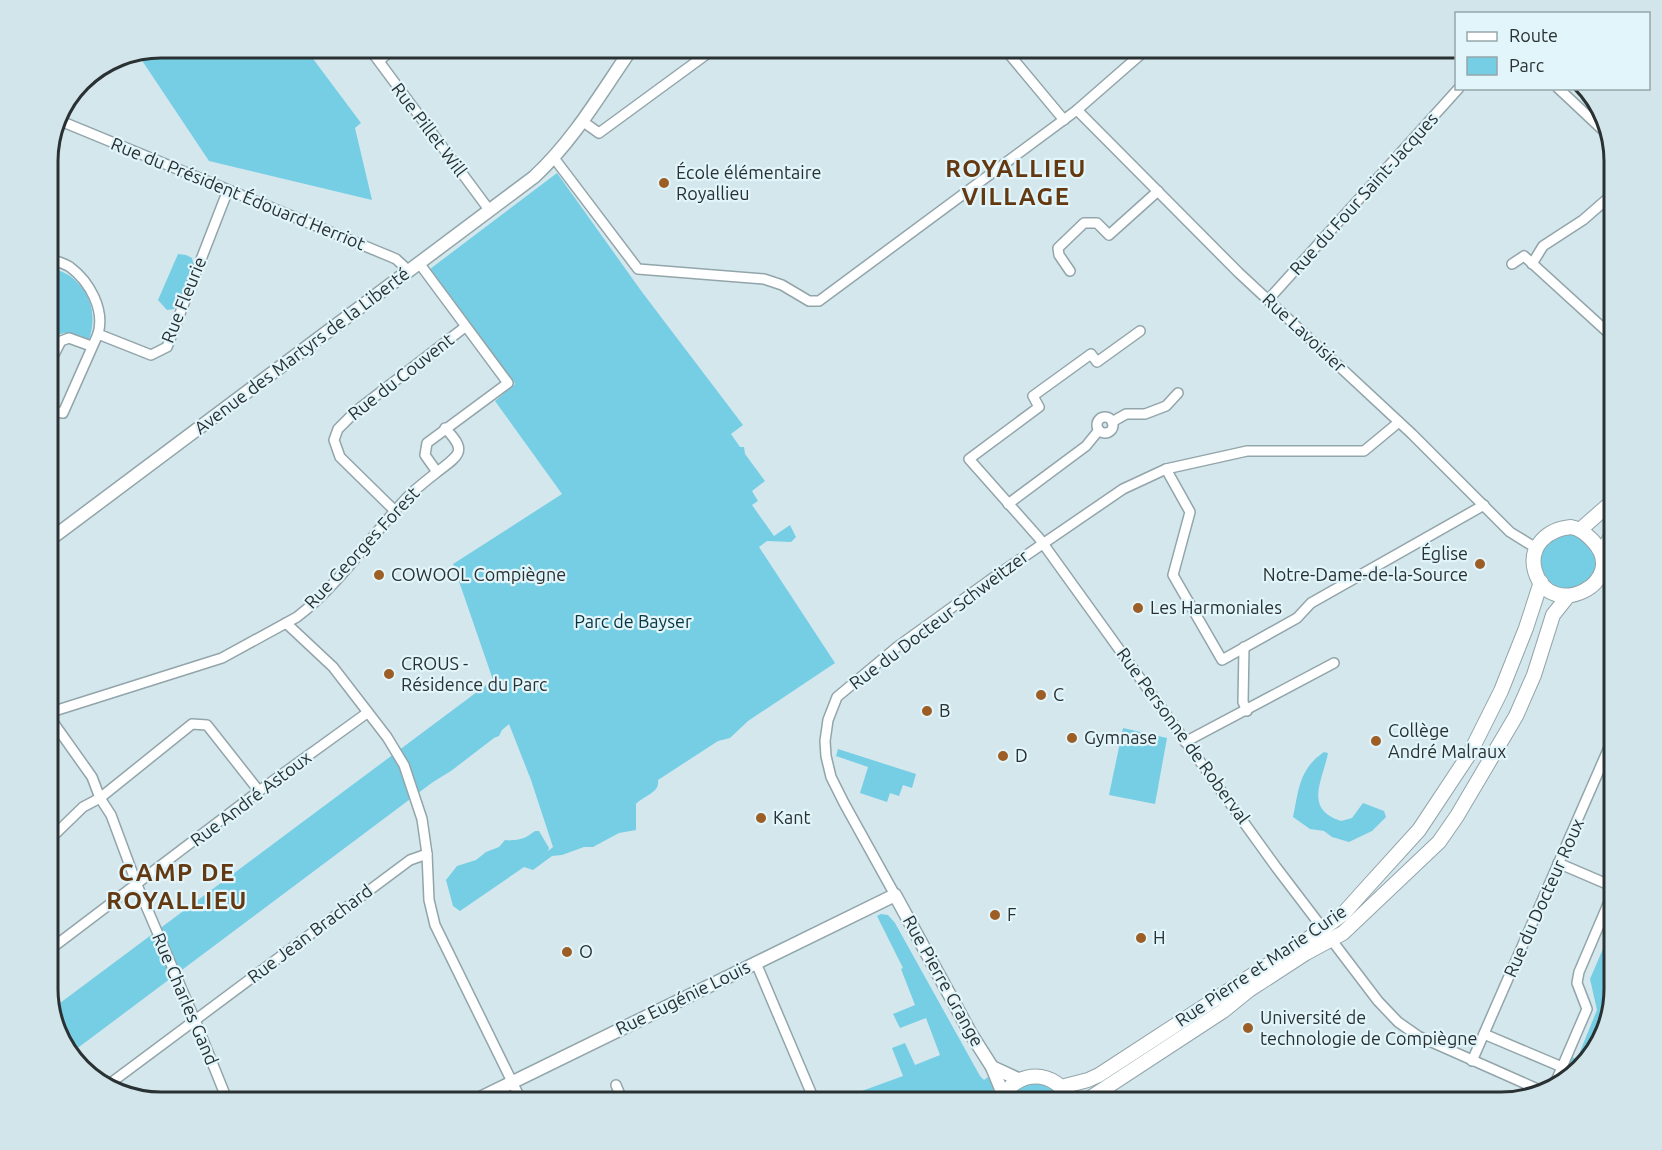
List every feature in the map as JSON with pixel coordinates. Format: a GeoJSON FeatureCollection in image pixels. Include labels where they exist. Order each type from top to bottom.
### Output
{"type":"FeatureCollection","features":[{"type":"Feature","properties":{"kind":"main road"},"geometry":{"type":"LineString","coordinates":[[1581,529],[1604,509]]}},
{"type":"Feature","properties":{"kind":"main road"},"geometry":{"type":"LineString","coordinates":[[1602,552],[1581,529],[1570,527],[1550,532],[1542,539],[1536,548],[1534,566],[1541,582],[1548,589],[1568,596],[1580,594],[1599,577],[1603,565],[1604,548]]}},
{"type":"Feature","properties":{"kind":"main road","name":"Rue Pierre et Marie Curie"},"geometry":{"type":"LineString","coordinates":[[1099,1092],[1223,1011],[1306,953],[1326,934],[1419,830],[1470,753],[1501,691],[1541,582]]}},
{"type":"Feature","properties":{"kind":"main road","name":"Rue Pierre et Marie Curie"},"geometry":{"type":"LineString","coordinates":[[1061,1087],[1099,1075],[1326,934],[1354,924],[1439,842],[1457,816],[1516,716],[1534,675],[1553,615],[1568,596]]}},
{"type":"Feature","properties":{"kind":"main road"},"geometry":{"type":"LineString","coordinates":[[1006,1092],[1020,1080],[1042,1077],[1052,1080],[1064,1092]]}},
{"type":"Feature","properties":{"kind":"street","name":"Rue Pillet Will"},"geometry":{"type":"LineString","coordinates":[[377,58],[490,211]]}},
{"type":"Feature","properties":{"kind":"street"},"geometry":{"type":"LineString","coordinates":[[379,61],[382,58]]}},
{"type":"Feature","properties":{"kind":"street","name":"Avenue des Martyrs de la Liberté"},"geometry":{"type":"LineString","coordinates":[[59,533],[534,177],[554,158],[582,122],[625,58]]}},
{"type":"Feature","properties":{"kind":"street"},"geometry":{"type":"LineString","coordinates":[[582,122],[599,133],[701,58]]}},
{"type":"Feature","properties":{"kind":"street"},"geometry":{"type":"LineString","coordinates":[[1012,58],[1064,120]]}},
{"type":"Feature","properties":{"kind":"street"},"geometry":{"type":"LineString","coordinates":[[554,158],[638,269],[764,279],[782,285],[813,302],[819,301],[1064,120],[1137,58]]}},
{"type":"Feature","properties":{"kind":"street","name":"Rue du Four Saint-Jacques"},"geometry":{"type":"LineString","coordinates":[[1268,300],[1457,90]]}},
{"type":"Feature","properties":{"kind":"street"},"geometry":{"type":"LineString","coordinates":[[1560,90],[1597,124]]}},
{"type":"Feature","properties":{"kind":"street","name":"Rue Lavoisier"},"geometry":{"type":"LineString","coordinates":[[1077,110],[1268,300],[1399,422],[1510,532],[1536,548]]}},
{"type":"Feature","properties":{"kind":"street","name":"Rue du Président Édouard Herriot"},"geometry":{"type":"LineString","coordinates":[[66,123],[414,267]]}},
{"type":"Feature","properties":{"kind":"street","name":"Rue Fleurie"},"geometry":{"type":"LineString","coordinates":[[98,334],[151,355],[167,348],[228,190]]}},
{"type":"Feature","properties":{"kind":"street"},"geometry":{"type":"LineString","coordinates":[[1070,271],[1059,255],[1058,248],[1063,242],[1084,223],[1097,223],[1109,235],[1158,191]]}},
{"type":"Feature","properties":{"kind":"street"},"geometry":{"type":"LineString","coordinates":[[1532,264],[1543,246],[1583,220],[1604,202]]}},
{"type":"Feature","properties":{"kind":"street"},"geometry":{"type":"LineString","coordinates":[[1512,264],[1524,256],[1604,329]]}},
{"type":"Feature","properties":{"kind":"street"},"geometry":{"type":"LineString","coordinates":[[59,262],[69,266],[92,293],[100,321],[98,334],[63,413],[59,412]]}},
{"type":"Feature","properties":{"kind":"street"},"geometry":{"type":"LineString","coordinates":[[414,267],[508,382],[427,443],[425,455],[437,472]]}},
{"type":"Feature","properties":{"kind":"street","name":"Rue du Couvent"},"geometry":{"type":"LineString","coordinates":[[395,511],[340,457],[334,440],[338,429],[356,411],[465,327]]}},
{"type":"Feature","properties":{"kind":"street","name":"Rue Personne de Roberval"},"geometry":{"type":"LineString","coordinates":[[1140,331],[1098,362],[1091,354],[1033,396],[1039,406],[969,459],[1043,544],[1185,742],[1378,1001],[1398,1022],[1418,1036],[1532,1087]]}},
{"type":"Feature","properties":{"kind":"street"},"geometry":{"type":"LineString","coordinates":[[59,345],[61,341],[69,338],[91,346]]}},
{"type":"Feature","properties":{"kind":"street"},"geometry":{"type":"LineString","coordinates":[[1008,504],[1086,446],[1099,430],[1108,432],[1112,428],[1112,422],[1126,414],[1145,414],[1166,406],[1178,393]]}},
{"type":"Feature","properties":{"kind":"street","name":"Rue du Docteur Schweitzer"},"geometry":{"type":"LineString","coordinates":[[895,895],[843,803],[831,777],[825,741],[831,707],[837,697],[897,647],[1122,489],[1166,469],[1247,451],[1364,451],[1399,422]]}},
{"type":"Feature","properties":{"kind":"street","name":"Rue Georges Forest"},"geometry":{"type":"LineString","coordinates":[[59,710],[222,658],[286,623],[308,608],[344,573],[403,501],[456,457],[460,448],[458,441],[445,428]]}},
{"type":"Feature","properties":{"kind":"street"},"geometry":{"type":"LineString","coordinates":[[1166,469],[1190,512],[1173,575],[1222,660],[1297,618],[1311,603],[1484,505]]}},
{"type":"Feature","properties":{"kind":"street"},"geometry":{"type":"LineString","coordinates":[[286,623],[333,667],[366,714],[387,737],[404,765],[422,819],[427,854],[429,900],[435,925],[518,1092]]}},
{"type":"Feature","properties":{"kind":"street"},"geometry":{"type":"LineString","coordinates":[[1244,647],[1244,702],[1247,711]]}},
{"type":"Feature","properties":{"kind":"street"},"geometry":{"type":"LineString","coordinates":[[1185,742],[1334,663]]}},
{"type":"Feature","properties":{"kind":"street","name":"Rue André Astoux"},"geometry":{"type":"LineString","coordinates":[[59,943],[259,791],[366,714]]}},
{"type":"Feature","properties":{"kind":"street"},"geometry":{"type":"LineString","coordinates":[[59,830],[83,807],[100,798],[192,724],[207,725],[259,791]]}},
{"type":"Feature","properties":{"kind":"street","name":"Rue Charles Gand"},"geometry":{"type":"LineString","coordinates":[[59,730],[92,777],[100,798],[111,814],[137,885],[224,1092]]}},
{"type":"Feature","properties":{"kind":"street","name":"Rue du Docteur Roux"},"geometry":{"type":"LineString","coordinates":[[1472,1061],[1604,760]]}},
{"type":"Feature","properties":{"kind":"street","name":"Rue Jean Brachard"},"geometry":{"type":"LineString","coordinates":[[115,1080],[410,860],[427,854]]}},
{"type":"Feature","properties":{"kind":"street"},"geometry":{"type":"LineString","coordinates":[[1558,863],[1604,884]]}},
{"type":"Feature","properties":{"kind":"street","name":"Rue Eugénie Louis"},"geometry":{"type":"LineString","coordinates":[[492,1092],[895,895]]}},
{"type":"Feature","properties":{"kind":"street","name":"Rue Pierre Grange"},"geometry":{"type":"LineString","coordinates":[[895,895],[971,1034],[992,1067],[999,1092]]}},
{"type":"Feature","properties":{"kind":"street"},"geometry":{"type":"LineString","coordinates":[[1560,1072],[1587,1009],[1577,982],[1604,912]]}},
{"type":"Feature","properties":{"kind":"street"},"geometry":{"type":"LineString","coordinates":[[756,963],[811,1092]]}},
{"type":"Feature","properties":{"kind":"street"},"geometry":{"type":"LineString","coordinates":[[1484,1034],[1562,1067]]}},
{"type":"Feature","properties":{"kind":"street","name":"Rue Pierre Grange"},"geometry":{"type":"LineString","coordinates":[[992,1067],[1020,1080]]}},
{"type":"Feature","properties":{"kind":"street"},"geometry":{"type":"LineString","coordinates":[[616,1084],[619,1092]]}},
{"type":"Feature","properties":{"kind":"green space"},"geometry":{"type":"Polygon","coordinates":[[[162,58],[312,58],[361,123],[355,128],[372,200],[209,161],[142,60],[162,58]]]}},
{"type":"Feature","properties":{"kind":"green space","name":"Parc de Bayser"},"geometry":{"type":"Polygon","coordinates":[[[557,173],[642,292],[743,425],[731,434],[740,447],[744,447],[745,454],[765,481],[752,491],[758,501],[752,505],[774,536],[790,525],[796,537],[791,542],[767,541],[759,547],[835,663],[748,721],[730,738],[718,741],[658,780],[657,788],[636,804],[636,830],[619,833],[593,847],[584,847],[552,856],[533,870],[524,867],[460,911],[453,906],[446,880],[457,866],[476,860],[486,852],[499,847],[505,840],[521,839],[535,831],[539,831],[549,848],[548,851],[553,847],[531,780],[509,724],[499,736],[433,782],[78,1048],[64,1021],[60,1003],[493,680],[453,564],[562,494],[495,401],[515,384],[430,269],[557,173]]]}},
{"type":"Feature","properties":{"kind":"green space"},"geometry":{"type":"Polygon","coordinates":[[[178,254],[192,258],[194,266],[178,304],[174,309],[167,310],[158,300],[178,254]]]}},
{"type":"Feature","properties":{"kind":"green space"},"geometry":{"type":"Polygon","coordinates":[[[59,271],[77,282],[88,297],[92,314],[89,340],[70,333],[59,335],[59,271]]]}},
{"type":"Feature","properties":{"kind":"green space"},"geometry":{"type":"Polygon","coordinates":[[[1571,533],[1580,535],[1597,556],[1597,568],[1595,575],[1577,589],[1565,590],[1555,586],[1547,578],[1540,557],[1544,547],[1553,538],[1571,533]]]}},
{"type":"Feature","properties":{"kind":"green space"},"geometry":{"type":"Polygon","coordinates":[[[1123,728],[1167,738],[1155,804],[1109,795],[1123,728]]]}},
{"type":"Feature","properties":{"kind":"green space"},"geometry":{"type":"Polygon","coordinates":[[[838,749],[916,774],[912,788],[903,785],[899,796],[890,793],[887,802],[860,793],[868,767],[836,756],[838,749]]]}},
{"type":"Feature","properties":{"kind":"green space"},"geometry":{"type":"Polygon","coordinates":[[[1324,752],[1328,753],[1318,793],[1322,809],[1329,816],[1341,821],[1352,818],[1363,803],[1384,811],[1386,817],[1372,831],[1349,842],[1332,837],[1324,831],[1310,829],[1293,817],[1301,780],[1309,765],[1324,752]]]}},
{"type":"Feature","properties":{"kind":"green space"},"geometry":{"type":"Polygon","coordinates":[[[888,915],[895,923],[980,1076],[984,1080],[988,1077],[994,1088],[993,1092],[859,1092],[903,1076],[892,1048],[905,1043],[915,1065],[940,1055],[926,1018],[900,1028],[893,1014],[915,1005],[901,969],[903,968],[877,916],[888,915]]]}},
{"type":"Feature","properties":{"kind":"green space"},"geometry":{"type":"Polygon","coordinates":[[[1604,946],[1602,1008],[1593,1034],[1579,1054],[1597,1010],[1590,979],[1604,946]]]}},
{"type":"Feature","properties":{"kind":"green space"},"geometry":{"type":"Polygon","coordinates":[[[1033,1083],[1044,1084],[1056,1092],[1016,1092],[1033,1083]]]}},
{"type":"Feature","properties":{"kind":"place","name":"École élémentaire Royallieu"},"geometry":{"type":"Point","coordinates":[664,183]}},
{"type":"Feature","properties":{"kind":"place","name":"Église Notre-Dame-de-la-Source"},"geometry":{"type":"Point","coordinates":[1480,564]}},
{"type":"Feature","properties":{"kind":"place","name":"COWOOL Compiègne"},"geometry":{"type":"Point","coordinates":[379,575]}},
{"type":"Feature","properties":{"kind":"place","name":"Les Harmoniales"},"geometry":{"type":"Point","coordinates":[1138,608]}},
{"type":"Feature","properties":{"kind":"place","name":"CROUS - Résidence du Parc"},"geometry":{"type":"Point","coordinates":[389,674]}},
{"type":"Feature","properties":{"kind":"place","name":"C"},"geometry":{"type":"Point","coordinates":[1041,695]}},
{"type":"Feature","properties":{"kind":"place","name":"B"},"geometry":{"type":"Point","coordinates":[927,711]}},
{"type":"Feature","properties":{"kind":"place","name":"Gymnase"},"geometry":{"type":"Point","coordinates":[1072,738]}},
{"type":"Feature","properties":{"kind":"place","name":"Collège André Malraux"},"geometry":{"type":"Point","coordinates":[1376,741]}},
{"type":"Feature","properties":{"kind":"place","name":"D"},"geometry":{"type":"Point","coordinates":[1003,756]}},
{"type":"Feature","properties":{"kind":"place","name":"Kant"},"geometry":{"type":"Point","coordinates":[761,818]}},
{"type":"Feature","properties":{"kind":"place","name":"F"},"geometry":{"type":"Point","coordinates":[995,915]}},
{"type":"Feature","properties":{"kind":"place","name":"H"},"geometry":{"type":"Point","coordinates":[1141,938]}},
{"type":"Feature","properties":{"kind":"place","name":"O"},"geometry":{"type":"Point","coordinates":[567,952]}},
{"type":"Feature","properties":{"kind":"place","name":"Université de technologie de Compiègne"},"geometry":{"type":"Point","coordinates":[1248,1028]}},
{"type":"Feature","properties":{"kind":"district","name":"ROYALLIEU VILLAGE"},"geometry":{"type":"Point","coordinates":[1016,183]}},
{"type":"Feature","properties":{"kind":"district","name":"CAMP DE ROYALLIEU"},"geometry":{"type":"Point","coordinates":[177,887]}}]}
